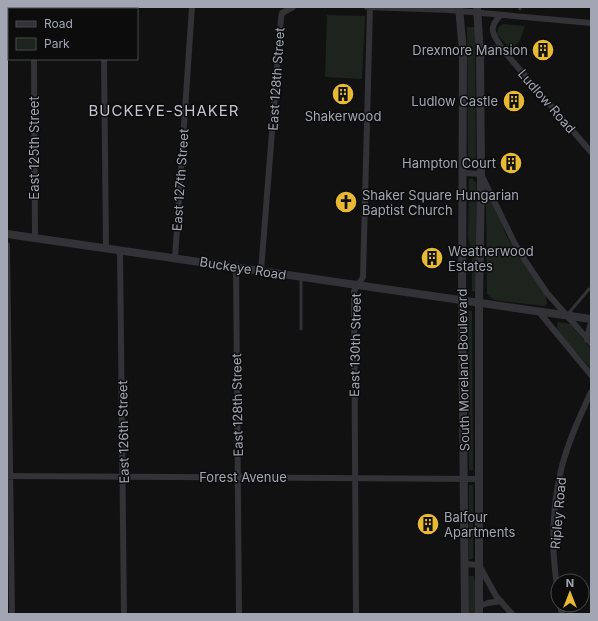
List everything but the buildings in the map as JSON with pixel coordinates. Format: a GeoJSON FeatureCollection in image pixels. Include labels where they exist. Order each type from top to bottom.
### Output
{"type":"FeatureCollection","features":[{"type":"Feature","properties":{"kind":"street","name":"East 127th Street"},"geometry":{"type":"LineString","coordinates":[[175,258],[192,7]]}},
{"type":"Feature","properties":{"kind":"street"},"geometry":{"type":"LineString","coordinates":[[368,7],[478,10],[500,16],[591,23]]}},
{"type":"Feature","properties":{"kind":"street","name":"East 130th Street"},"geometry":{"type":"LineString","coordinates":[[356,614],[354,291],[363,277],[368,7]]}},
{"type":"Feature","properties":{"kind":"street","name":"East 128th Street"},"geometry":{"type":"LineString","coordinates":[[261,271],[281,18],[282,13],[290,8]]}},
{"type":"Feature","properties":{"kind":"street","name":"South Moreland Boulevard"},"geometry":{"type":"LineString","coordinates":[[459,9],[463,52],[464,173],[462,301],[465,614]]}},
{"type":"Feature","properties":{"kind":"street","name":"South Moreland Boulevard"},"geometry":{"type":"LineString","coordinates":[[478,10],[481,174],[479,303],[479,610]]}},
{"type":"Feature","properties":{"kind":"street","name":"Ludlow Road"},"geometry":{"type":"LineString","coordinates":[[500,16],[494,22],[492,31],[503,50],[591,152]]}},
{"type":"Feature","properties":{"kind":"street"},"geometry":{"type":"LineString","coordinates":[[480,56],[490,48],[498,48],[503,50]]}},
{"type":"Feature","properties":{"kind":"street","name":"East 125th Street"},"geometry":{"type":"LineString","coordinates":[[34,60],[35,238]]}},
{"type":"Feature","properties":{"kind":"street"},"geometry":{"type":"LineString","coordinates":[[104,60],[106,248]]}},
{"type":"Feature","properties":{"kind":"street"},"geometry":{"type":"LineString","coordinates":[[464,173],[481,174],[514,242],[524,259],[547,293],[589,341]]}},
{"type":"Feature","properties":{"kind":"street","name":"Buckeye Road"},"geometry":{"type":"LineString","coordinates":[[7,234],[591,319]]}},
{"type":"Feature","properties":{"kind":"street"},"geometry":{"type":"LineString","coordinates":[[7,245],[12,614]]}},
{"type":"Feature","properties":{"kind":"street","name":"East 126th Street"},"geometry":{"type":"LineString","coordinates":[[120,250],[124,478],[124,614]]}},
{"type":"Feature","properties":{"kind":"street","name":"East 128th Street"},"geometry":{"type":"LineString","coordinates":[[236,267],[239,614]]}},
{"type":"Feature","properties":{"kind":"street"},"geometry":{"type":"LineString","coordinates":[[539,312],[591,374]]}},
{"type":"Feature","properties":{"kind":"street"},"geometry":{"type":"LineString","coordinates":[[589,341],[591,326]]}},
{"type":"Feature","properties":{"kind":"street","name":"Ripley Road"},"geometry":{"type":"LineString","coordinates":[[556,573],[554,555],[556,499],[562,467],[574,430],[591,392]]}},
{"type":"Feature","properties":{"kind":"street","name":"Forest Avenue"},"geometry":{"type":"LineString","coordinates":[[9,476],[124,478],[479,479]]}},
{"type":"Feature","properties":{"kind":"street"},"geometry":{"type":"LineString","coordinates":[[465,564],[479,565],[486,581],[501,602],[512,614]]}},
{"type":"Feature","properties":{"kind":"street"},"geometry":{"type":"LineString","coordinates":[[479,610],[488,603],[501,602]]}},
{"type":"Feature","properties":{"kind":"lane"},"geometry":{"type":"LineString","coordinates":[[301,277],[301,329]]}},
{"type":"Feature","properties":{"kind":"lane"},"geometry":{"type":"LineString","coordinates":[[567,316],[589,289]]}},
{"type":"Feature","properties":{"kind":"green space"},"geometry":{"type":"Polygon","coordinates":[[[327,15],[365,16],[362,79],[325,77],[327,15]]]}},
{"type":"Feature","properties":{"kind":"green space"},"geometry":{"type":"Polygon","coordinates":[[[503,24],[525,26],[520,40],[511,50],[497,34],[498,28],[503,24]]]}},
{"type":"Feature","properties":{"kind":"green space"},"geometry":{"type":"Polygon","coordinates":[[[467,27],[475,27],[476,167],[474,169],[469,166],[468,161],[467,27]]]}},
{"type":"Feature","properties":{"kind":"green space"},"geometry":{"type":"Polygon","coordinates":[[[469,179],[473,179],[476,183],[476,292],[472,291],[472,254],[468,237],[469,179]]]}},
{"type":"Feature","properties":{"kind":"green space"},"geometry":{"type":"Polygon","coordinates":[[[489,198],[493,200],[506,235],[516,253],[546,296],[547,304],[544,306],[494,300],[487,294],[486,201],[489,198]]]}},
{"type":"Feature","properties":{"kind":"green space"},"geometry":{"type":"Polygon","coordinates":[[[468,311],[472,311],[473,470],[469,470],[468,311]]]}},
{"type":"Feature","properties":{"kind":"green space"},"geometry":{"type":"Polygon","coordinates":[[[558,322],[570,324],[591,349],[591,369],[558,331],[558,322]]]}},
{"type":"Feature","properties":{"kind":"green space"},"geometry":{"type":"Polygon","coordinates":[[[469,485],[473,485],[473,559],[469,559],[469,485]]]}},
{"type":"Feature","properties":{"kind":"green space"},"geometry":{"type":"Polygon","coordinates":[[[469,576],[474,576],[475,581],[475,614],[469,614],[469,576]]]}},
{"type":"Feature","properties":{"kind":"place","name":"Drexmore Mansion"},"geometry":{"type":"Point","coordinates":[543,50]}},
{"type":"Feature","properties":{"kind":"place","name":"Shakerwood"},"geometry":{"type":"Point","coordinates":[343,94]}},
{"type":"Feature","properties":{"kind":"place","name":"Ludlow Castle"},"geometry":{"type":"Point","coordinates":[514,101]}},
{"type":"Feature","properties":{"kind":"place","name":"Hampton Court"},"geometry":{"type":"Point","coordinates":[511,163]}},
{"type":"Feature","properties":{"kind":"place","name":"Shaker Square Hungarian Baptist Church"},"geometry":{"type":"Point","coordinates":[346,202]}},
{"type":"Feature","properties":{"kind":"place","name":"Weatherwood Estates"},"geometry":{"type":"Point","coordinates":[432,258]}},
{"type":"Feature","properties":{"kind":"place","name":"Balfour Apartments"},"geometry":{"type":"Point","coordinates":[428,524]}},
{"type":"Feature","properties":{"kind":"district","name":"BUCKEYE-SHAKER"},"geometry":{"type":"Point","coordinates":[164,111]}}]}
